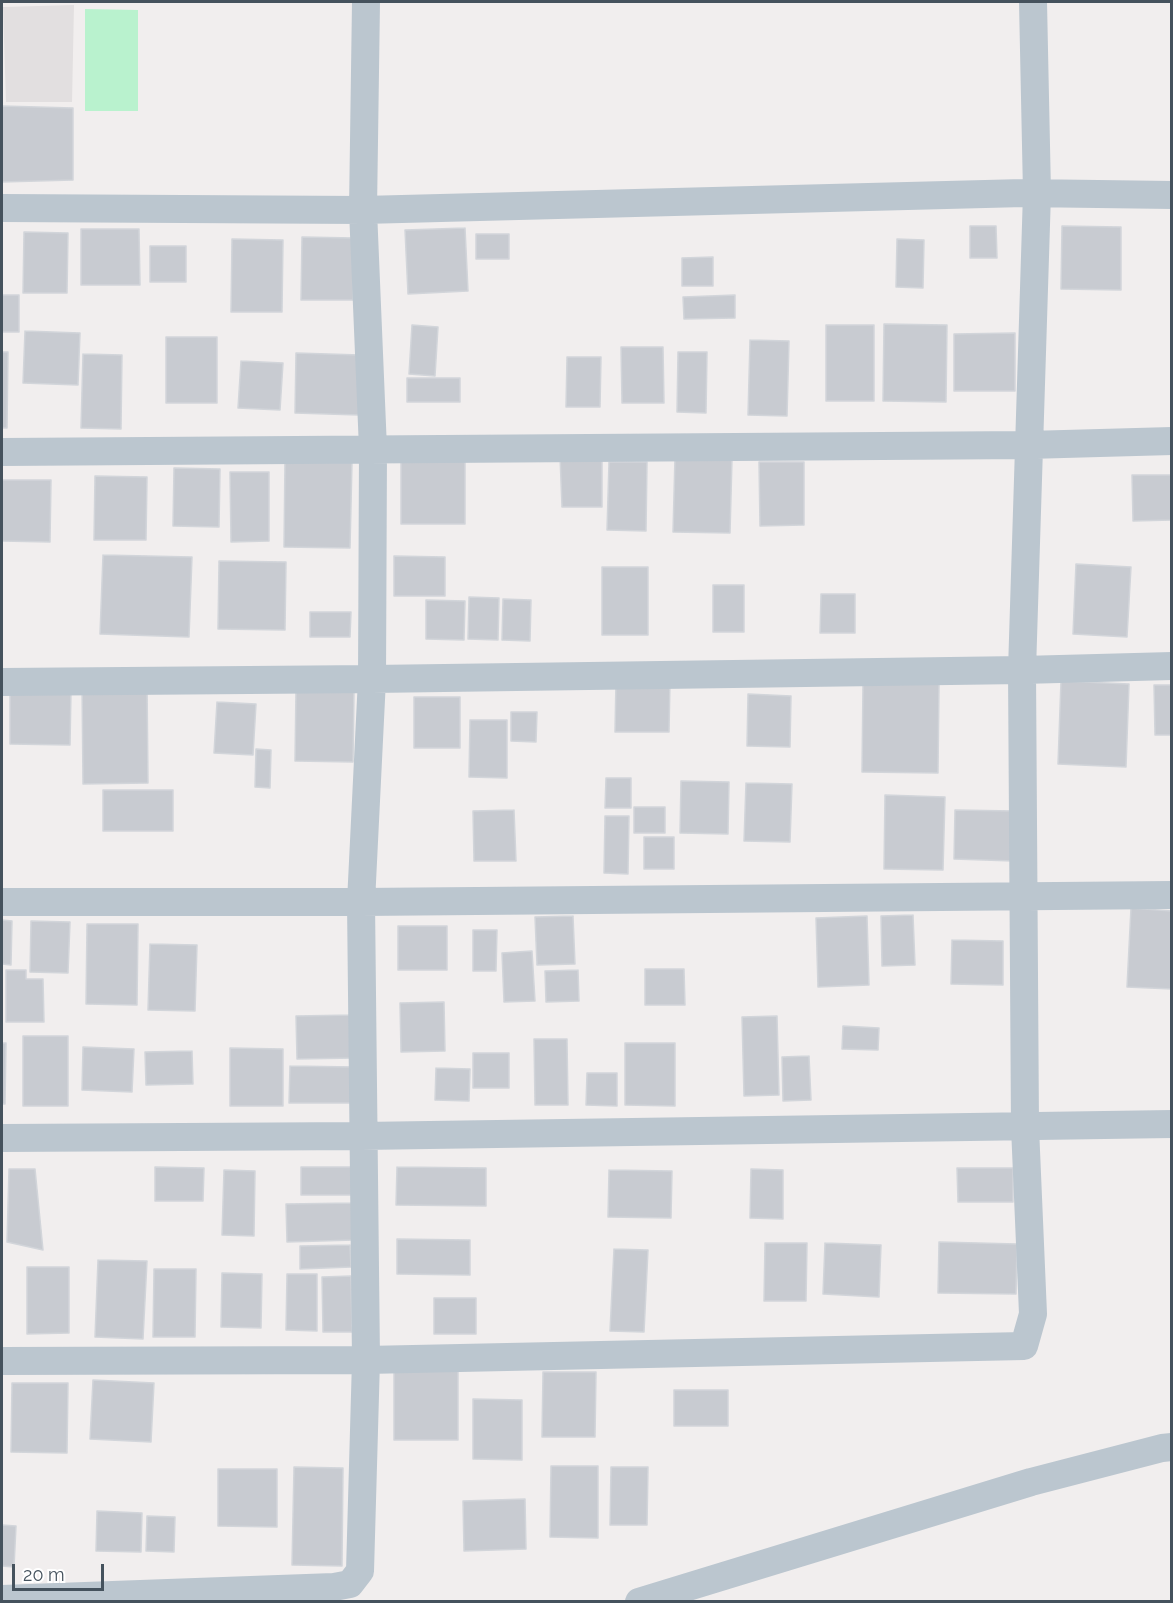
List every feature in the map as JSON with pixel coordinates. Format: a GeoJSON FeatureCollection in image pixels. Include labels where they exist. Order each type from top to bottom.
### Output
{"type":"FeatureCollection","features":[{"type":"Feature","properties":{"kind":"street"},"geometry":{"type":"LineString","coordinates":[[2,1599],[334,1587],[356,1593],[360,1570],[366,1360],[361,902],[372,679],[373,450],[363,210],[366,2]]}},
{"type":"Feature","properties":{"kind":"street"},"geometry":{"type":"LineString","coordinates":[[2,1361],[366,1360],[1024,1346],[1033,1314],[1025,1127],[1022,670],[1037,193],[1033,2]]}},
{"type":"Feature","properties":{"kind":"street"},"geometry":{"type":"LineString","coordinates":[[2,208],[363,210],[1037,193],[1172,195]]}},
{"type":"Feature","properties":{"kind":"street"},"geometry":{"type":"LineString","coordinates":[[2,452],[1028,446],[1172,441]]}},
{"type":"Feature","properties":{"kind":"street"},"geometry":{"type":"LineString","coordinates":[[2,681],[372,679],[1172,666]]}},
{"type":"Feature","properties":{"kind":"street"},"geometry":{"type":"LineString","coordinates":[[2,902],[361,902],[1172,895]]}},
{"type":"Feature","properties":{"kind":"street"},"geometry":{"type":"LineString","coordinates":[[2,1138],[362,1136],[1172,1124]]}},
{"type":"Feature","properties":{"kind":"street"},"geometry":{"type":"LineString","coordinates":[[639,1602],[1031,1482],[1172,1447]]}},
{"type":"Feature","properties":{"kind":"shaded area"},"geometry":{"type":"Polygon","coordinates":[[[74,5],[72,102],[6,102],[3,7],[74,5]]]}},
{"type":"Feature","properties":{"kind":"green space"},"geometry":{"type":"Polygon","coordinates":[[[85,9],[138,10],[138,111],[85,111],[85,9]]]}},
{"type":"Feature","properties":{"kind":"building"},"geometry":{"type":"Polygon","coordinates":[[[2,106],[73,108],[73,180],[2,182],[2,106]]]}},
{"type":"Feature","properties":{"kind":"building"},"geometry":{"type":"Polygon","coordinates":[[[970,226],[996,226],[997,258],[970,258],[970,226]]]}},
{"type":"Feature","properties":{"kind":"building"},"geometry":{"type":"Polygon","coordinates":[[[1062,226],[1121,227],[1121,290],[1061,289],[1062,226]]]}},
{"type":"Feature","properties":{"kind":"building"},"geometry":{"type":"Polygon","coordinates":[[[465,228],[468,291],[408,294],[405,230],[465,228]]]}},
{"type":"Feature","properties":{"kind":"building"},"geometry":{"type":"Polygon","coordinates":[[[81,229],[139,229],[140,285],[81,285],[81,229]]]}},
{"type":"Feature","properties":{"kind":"building"},"geometry":{"type":"Polygon","coordinates":[[[24,232],[68,233],[67,293],[23,293],[24,232]]]}},
{"type":"Feature","properties":{"kind":"building"},"geometry":{"type":"Polygon","coordinates":[[[476,234],[509,234],[509,259],[476,259],[476,234]]]}},
{"type":"Feature","properties":{"kind":"building"},"geometry":{"type":"Polygon","coordinates":[[[302,237],[354,238],[353,300],[301,300],[302,237]]]}},
{"type":"Feature","properties":{"kind":"building"},"geometry":{"type":"Polygon","coordinates":[[[232,239],[283,240],[282,312],[231,312],[232,239]]]}},
{"type":"Feature","properties":{"kind":"building"},"geometry":{"type":"Polygon","coordinates":[[[897,239],[924,240],[923,288],[896,287],[897,239]]]}},
{"type":"Feature","properties":{"kind":"building"},"geometry":{"type":"Polygon","coordinates":[[[150,246],[186,246],[186,282],[150,282],[150,246]]]}},
{"type":"Feature","properties":{"kind":"building"},"geometry":{"type":"Polygon","coordinates":[[[713,257],[713,286],[682,286],[682,258],[713,257]]]}},
{"type":"Feature","properties":{"kind":"building"},"geometry":{"type":"Polygon","coordinates":[[[2,295],[19,295],[19,332],[2,332],[2,295]]]}},
{"type":"Feature","properties":{"kind":"building"},"geometry":{"type":"Polygon","coordinates":[[[735,295],[735,318],[684,319],[683,297],[735,295]]]}},
{"type":"Feature","properties":{"kind":"building"},"geometry":{"type":"Polygon","coordinates":[[[884,324],[947,325],[946,402],[883,401],[884,324]]]}},
{"type":"Feature","properties":{"kind":"building"},"geometry":{"type":"Polygon","coordinates":[[[412,325],[438,327],[435,376],[409,374],[412,325]]]}},
{"type":"Feature","properties":{"kind":"building"},"geometry":{"type":"Polygon","coordinates":[[[826,325],[874,325],[874,401],[826,401],[826,325]]]}},
{"type":"Feature","properties":{"kind":"building"},"geometry":{"type":"Polygon","coordinates":[[[25,331],[80,333],[78,385],[23,383],[25,331]]]}},
{"type":"Feature","properties":{"kind":"building"},"geometry":{"type":"Polygon","coordinates":[[[1015,333],[1015,391],[954,391],[954,334],[1015,333]]]}},
{"type":"Feature","properties":{"kind":"building"},"geometry":{"type":"Polygon","coordinates":[[[166,337],[217,337],[217,403],[166,403],[166,337]]]}},
{"type":"Feature","properties":{"kind":"building"},"geometry":{"type":"Polygon","coordinates":[[[750,340],[789,341],[787,416],[748,415],[750,340]]]}},
{"type":"Feature","properties":{"kind":"building"},"geometry":{"type":"Polygon","coordinates":[[[621,347],[663,347],[664,403],[622,403],[621,347]]]}},
{"type":"Feature","properties":{"kind":"building"},"geometry":{"type":"Polygon","coordinates":[[[2,352],[8,352],[7,428],[2,428],[2,352]]]}},
{"type":"Feature","properties":{"kind":"building"},"geometry":{"type":"Polygon","coordinates":[[[678,352],[707,352],[706,413],[677,412],[678,352]]]}},
{"type":"Feature","properties":{"kind":"building"},"geometry":{"type":"Polygon","coordinates":[[[296,353],[360,355],[359,415],[295,413],[296,353]]]}},
{"type":"Feature","properties":{"kind":"building"},"geometry":{"type":"Polygon","coordinates":[[[83,354],[122,355],[121,429],[81,428],[83,354]]]}},
{"type":"Feature","properties":{"kind":"building"},"geometry":{"type":"Polygon","coordinates":[[[567,357],[601,357],[600,407],[566,407],[567,357]]]}},
{"type":"Feature","properties":{"kind":"building"},"geometry":{"type":"Polygon","coordinates":[[[241,361],[283,363],[280,410],[238,408],[241,361]]]}},
{"type":"Feature","properties":{"kind":"building"},"geometry":{"type":"Polygon","coordinates":[[[407,378],[460,378],[460,402],[407,402],[407,378]]]}},
{"type":"Feature","properties":{"kind":"building"},"geometry":{"type":"Polygon","coordinates":[[[560,456],[602,457],[602,507],[562,507],[560,456]]]}},
{"type":"Feature","properties":{"kind":"building"},"geometry":{"type":"Polygon","coordinates":[[[675,457],[732,459],[730,533],[673,532],[675,457]]]}},
{"type":"Feature","properties":{"kind":"building"},"geometry":{"type":"Polygon","coordinates":[[[401,459],[465,459],[465,524],[401,524],[401,459]]]}},
{"type":"Feature","properties":{"kind":"building"},"geometry":{"type":"Polygon","coordinates":[[[285,460],[352,462],[350,548],[284,547],[285,460]]]}},
{"type":"Feature","properties":{"kind":"building"},"geometry":{"type":"Polygon","coordinates":[[[609,462],[647,462],[646,531],[607,530],[609,462]]]}},
{"type":"Feature","properties":{"kind":"building"},"geometry":{"type":"Polygon","coordinates":[[[759,462],[804,462],[804,525],[760,526],[759,462]]]}},
{"type":"Feature","properties":{"kind":"building"},"geometry":{"type":"Polygon","coordinates":[[[174,468],[220,469],[219,527],[173,526],[174,468]]]}},
{"type":"Feature","properties":{"kind":"building"},"geometry":{"type":"Polygon","coordinates":[[[230,472],[269,472],[269,541],[231,542],[230,472]]]}},
{"type":"Feature","properties":{"kind":"building"},"geometry":{"type":"Polygon","coordinates":[[[1132,475],[1172,475],[1172,520],[1133,521],[1132,475]]]}},
{"type":"Feature","properties":{"kind":"building"},"geometry":{"type":"Polygon","coordinates":[[[95,476],[147,477],[146,540],[94,540],[95,476]]]}},
{"type":"Feature","properties":{"kind":"building"},"geometry":{"type":"Polygon","coordinates":[[[2,480],[51,480],[50,542],[2,541],[2,480]]]}},
{"type":"Feature","properties":{"kind":"building"},"geometry":{"type":"Polygon","coordinates":[[[103,555],[192,557],[189,637],[100,634],[103,555]]]}},
{"type":"Feature","properties":{"kind":"building"},"geometry":{"type":"Polygon","coordinates":[[[394,556],[445,557],[445,596],[394,596],[394,556]]]}},
{"type":"Feature","properties":{"kind":"building"},"geometry":{"type":"Polygon","coordinates":[[[219,561],[286,562],[285,630],[218,629],[219,561]]]}},
{"type":"Feature","properties":{"kind":"building"},"geometry":{"type":"Polygon","coordinates":[[[1076,564],[1131,567],[1127,637],[1073,634],[1076,564]]]}},
{"type":"Feature","properties":{"kind":"building"},"geometry":{"type":"Polygon","coordinates":[[[602,567],[648,567],[648,635],[602,635],[602,567]]]}},
{"type":"Feature","properties":{"kind":"building"},"geometry":{"type":"Polygon","coordinates":[[[713,585],[744,585],[744,632],[713,632],[713,585]]]}},
{"type":"Feature","properties":{"kind":"building"},"geometry":{"type":"Polygon","coordinates":[[[821,594],[855,594],[855,633],[820,633],[821,594]]]}},
{"type":"Feature","properties":{"kind":"building"},"geometry":{"type":"Polygon","coordinates":[[[469,597],[499,598],[498,640],[468,639],[469,597]]]}},
{"type":"Feature","properties":{"kind":"building"},"geometry":{"type":"Polygon","coordinates":[[[503,599],[531,600],[530,641],[502,640],[503,599]]]}},
{"type":"Feature","properties":{"kind":"building"},"geometry":{"type":"Polygon","coordinates":[[[426,600],[465,601],[464,640],[426,639],[426,600]]]}},
{"type":"Feature","properties":{"kind":"building"},"geometry":{"type":"Polygon","coordinates":[[[310,612],[351,612],[350,637],[310,637],[310,612]]]}},
{"type":"Feature","properties":{"kind":"building"},"geometry":{"type":"Polygon","coordinates":[[[616,680],[670,680],[669,732],[615,732],[616,680]]]}},
{"type":"Feature","properties":{"kind":"building"},"geometry":{"type":"Polygon","coordinates":[[[1061,681],[1129,684],[1126,767],[1058,764],[1061,681]]]}},
{"type":"Feature","properties":{"kind":"building"},"geometry":{"type":"Polygon","coordinates":[[[147,682],[148,783],[83,784],[82,683],[147,682]]]}},
{"type":"Feature","properties":{"kind":"building"},"geometry":{"type":"Polygon","coordinates":[[[863,683],[939,684],[938,773],[862,772],[863,683]]]}},
{"type":"Feature","properties":{"kind":"building"},"geometry":{"type":"Polygon","coordinates":[[[1154,685],[1172,685],[1172,735],[1155,735],[1154,685]]]}},
{"type":"Feature","properties":{"kind":"building"},"geometry":{"type":"Polygon","coordinates":[[[296,689],[354,690],[353,762],[295,761],[296,689]]]}},
{"type":"Feature","properties":{"kind":"building"},"geometry":{"type":"Polygon","coordinates":[[[10,691],[71,691],[70,745],[10,744],[10,691]]]}},
{"type":"Feature","properties":{"kind":"building"},"geometry":{"type":"Polygon","coordinates":[[[748,694],[791,696],[790,747],[747,746],[748,694]]]}},
{"type":"Feature","properties":{"kind":"building"},"geometry":{"type":"Polygon","coordinates":[[[414,697],[460,697],[460,748],[414,748],[414,697]]]}},
{"type":"Feature","properties":{"kind":"building"},"geometry":{"type":"Polygon","coordinates":[[[217,702],[256,704],[253,755],[214,753],[217,702]]]}},
{"type":"Feature","properties":{"kind":"building"},"geometry":{"type":"Polygon","coordinates":[[[511,712],[537,712],[536,742],[511,741],[511,712]]]}},
{"type":"Feature","properties":{"kind":"building"},"geometry":{"type":"Polygon","coordinates":[[[470,720],[507,720],[507,778],[469,777],[470,720]]]}},
{"type":"Feature","properties":{"kind":"building"},"geometry":{"type":"Polygon","coordinates":[[[256,749],[271,750],[270,788],[255,787],[256,749]]]}},
{"type":"Feature","properties":{"kind":"building"},"geometry":{"type":"Polygon","coordinates":[[[606,778],[631,778],[631,808],[605,808],[606,778]]]}},
{"type":"Feature","properties":{"kind":"building"},"geometry":{"type":"Polygon","coordinates":[[[681,781],[729,782],[728,834],[680,833],[681,781]]]}},
{"type":"Feature","properties":{"kind":"building"},"geometry":{"type":"Polygon","coordinates":[[[746,783],[792,784],[790,842],[744,841],[746,783]]]}},
{"type":"Feature","properties":{"kind":"building"},"geometry":{"type":"Polygon","coordinates":[[[103,790],[173,790],[173,831],[103,831],[103,790]]]}},
{"type":"Feature","properties":{"kind":"building"},"geometry":{"type":"Polygon","coordinates":[[[885,795],[945,797],[943,870],[884,869],[885,795]]]}},
{"type":"Feature","properties":{"kind":"building"},"geometry":{"type":"Polygon","coordinates":[[[634,807],[665,807],[665,833],[634,833],[634,807]]]}},
{"type":"Feature","properties":{"kind":"building"},"geometry":{"type":"Polygon","coordinates":[[[514,810],[516,861],[474,861],[473,811],[514,810]]]}},
{"type":"Feature","properties":{"kind":"building"},"geometry":{"type":"Polygon","coordinates":[[[955,810],[1014,811],[1013,861],[954,859],[955,810]]]}},
{"type":"Feature","properties":{"kind":"building"},"geometry":{"type":"Polygon","coordinates":[[[605,816],[629,816],[628,874],[604,873],[605,816]]]}},
{"type":"Feature","properties":{"kind":"building"},"geometry":{"type":"Polygon","coordinates":[[[644,837],[674,837],[674,869],[644,869],[644,837]]]}},
{"type":"Feature","properties":{"kind":"building"},"geometry":{"type":"Polygon","coordinates":[[[1131,908],[1172,911],[1172,989],[1127,987],[1131,908]]]}},
{"type":"Feature","properties":{"kind":"building"},"geometry":{"type":"Polygon","coordinates":[[[913,915],[915,965],[882,966],[881,916],[913,915]]]}},
{"type":"Feature","properties":{"kind":"building"},"geometry":{"type":"Polygon","coordinates":[[[573,916],[575,964],[537,965],[535,917],[573,916]]]}},
{"type":"Feature","properties":{"kind":"building"},"geometry":{"type":"Polygon","coordinates":[[[867,916],[869,985],[818,987],[816,918],[867,916]]]}},
{"type":"Feature","properties":{"kind":"building"},"geometry":{"type":"Polygon","coordinates":[[[2,920],[12,921],[11,965],[2,964],[2,920]]]}},
{"type":"Feature","properties":{"kind":"building"},"geometry":{"type":"Polygon","coordinates":[[[31,921],[70,922],[68,973],[30,972],[31,921]]]}},
{"type":"Feature","properties":{"kind":"building"},"geometry":{"type":"Polygon","coordinates":[[[87,924],[138,924],[137,1005],[86,1004],[87,924]]]}},
{"type":"Feature","properties":{"kind":"building"},"geometry":{"type":"Polygon","coordinates":[[[398,926],[447,926],[447,970],[398,970],[398,926]]]}},
{"type":"Feature","properties":{"kind":"building"},"geometry":{"type":"Polygon","coordinates":[[[473,930],[497,930],[496,971],[473,971],[473,930]]]}},
{"type":"Feature","properties":{"kind":"building"},"geometry":{"type":"Polygon","coordinates":[[[952,940],[1003,941],[1003,985],[951,984],[952,940]]]}},
{"type":"Feature","properties":{"kind":"building"},"geometry":{"type":"Polygon","coordinates":[[[150,944],[197,945],[195,1011],[148,1010],[150,944]]]}},
{"type":"Feature","properties":{"kind":"building"},"geometry":{"type":"Polygon","coordinates":[[[532,951],[535,1001],[504,1002],[502,953],[532,951]]]}},
{"type":"Feature","properties":{"kind":"building"},"geometry":{"type":"Polygon","coordinates":[[[645,969],[684,969],[685,1005],[645,1005],[645,969]]]}},
{"type":"Feature","properties":{"kind":"building"},"geometry":{"type":"Polygon","coordinates":[[[6,970],[26,970],[26,979],[43,979],[44,1022],[6,1022],[6,970]]]}},
{"type":"Feature","properties":{"kind":"building"},"geometry":{"type":"Polygon","coordinates":[[[578,970],[579,1001],[546,1002],[545,971],[578,970]]]}},
{"type":"Feature","properties":{"kind":"building"},"geometry":{"type":"Polygon","coordinates":[[[444,1002],[445,1051],[401,1052],[400,1003],[444,1002]]]}},
{"type":"Feature","properties":{"kind":"building"},"geometry":{"type":"Polygon","coordinates":[[[354,1015],[355,1058],[297,1059],[296,1016],[354,1015]]]}},
{"type":"Feature","properties":{"kind":"building"},"geometry":{"type":"Polygon","coordinates":[[[777,1016],[779,1095],[744,1096],[742,1017],[777,1016]]]}},
{"type":"Feature","properties":{"kind":"building"},"geometry":{"type":"Polygon","coordinates":[[[843,1026],[879,1028],[878,1050],[842,1049],[843,1026]]]}},
{"type":"Feature","properties":{"kind":"building"},"geometry":{"type":"Polygon","coordinates":[[[23,1036],[68,1036],[68,1106],[23,1106],[23,1036]]]}},
{"type":"Feature","properties":{"kind":"building"},"geometry":{"type":"Polygon","coordinates":[[[534,1039],[567,1039],[568,1105],[535,1105],[534,1039]]]}},
{"type":"Feature","properties":{"kind":"building"},"geometry":{"type":"Polygon","coordinates":[[[2,1043],[6,1043],[5,1104],[2,1104],[2,1043]]]}},
{"type":"Feature","properties":{"kind":"building"},"geometry":{"type":"Polygon","coordinates":[[[625,1043],[675,1043],[675,1106],[625,1105],[625,1043]]]}},
{"type":"Feature","properties":{"kind":"building"},"geometry":{"type":"Polygon","coordinates":[[[83,1047],[134,1049],[132,1092],[82,1090],[83,1047]]]}},
{"type":"Feature","properties":{"kind":"building"},"geometry":{"type":"Polygon","coordinates":[[[230,1048],[283,1049],[283,1106],[230,1106],[230,1048]]]}},
{"type":"Feature","properties":{"kind":"building"},"geometry":{"type":"Polygon","coordinates":[[[192,1051],[193,1084],[146,1085],[145,1052],[192,1051]]]}},
{"type":"Feature","properties":{"kind":"building"},"geometry":{"type":"Polygon","coordinates":[[[473,1053],[509,1053],[509,1088],[473,1088],[473,1053]]]}},
{"type":"Feature","properties":{"kind":"building"},"geometry":{"type":"Polygon","coordinates":[[[809,1056],[811,1100],[783,1101],[782,1057],[809,1056]]]}},
{"type":"Feature","properties":{"kind":"building"},"geometry":{"type":"Polygon","coordinates":[[[290,1066],[354,1067],[354,1103],[289,1103],[290,1066]]]}},
{"type":"Feature","properties":{"kind":"building"},"geometry":{"type":"Polygon","coordinates":[[[436,1068],[470,1069],[469,1101],[435,1100],[436,1068]]]}},
{"type":"Feature","properties":{"kind":"building"},"geometry":{"type":"Polygon","coordinates":[[[587,1073],[617,1073],[617,1106],[586,1105],[587,1073]]]}},
{"type":"Feature","properties":{"kind":"building"},"geometry":{"type":"Polygon","coordinates":[[[155,1167],[204,1168],[203,1201],[155,1201],[155,1167]]]}},
{"type":"Feature","properties":{"kind":"building"},"geometry":{"type":"Polygon","coordinates":[[[301,1167],[357,1167],[357,1195],[301,1195],[301,1167]]]}},
{"type":"Feature","properties":{"kind":"building"},"geometry":{"type":"Polygon","coordinates":[[[397,1167],[486,1168],[486,1206],[396,1205],[397,1167]]]}},
{"type":"Feature","properties":{"kind":"building"},"geometry":{"type":"Polygon","coordinates":[[[957,1168],[1013,1168],[1013,1202],[958,1202],[957,1168]]]}},
{"type":"Feature","properties":{"kind":"building"},"geometry":{"type":"Polygon","coordinates":[[[9,1169],[35,1169],[43,1250],[7,1242],[9,1169]]]}},
{"type":"Feature","properties":{"kind":"building"},"geometry":{"type":"Polygon","coordinates":[[[751,1169],[783,1170],[783,1219],[750,1218],[751,1169]]]}},
{"type":"Feature","properties":{"kind":"building"},"geometry":{"type":"Polygon","coordinates":[[[224,1170],[255,1171],[254,1236],[222,1235],[224,1170]]]}},
{"type":"Feature","properties":{"kind":"building"},"geometry":{"type":"Polygon","coordinates":[[[609,1170],[672,1171],[671,1218],[608,1217],[609,1170]]]}},
{"type":"Feature","properties":{"kind":"building"},"geometry":{"type":"Polygon","coordinates":[[[353,1203],[354,1240],[287,1242],[286,1204],[353,1203]]]}},
{"type":"Feature","properties":{"kind":"building"},"geometry":{"type":"Polygon","coordinates":[[[397,1239],[470,1240],[470,1275],[397,1274],[397,1239]]]}},
{"type":"Feature","properties":{"kind":"building"},"geometry":{"type":"Polygon","coordinates":[[[939,1242],[1017,1244],[1016,1294],[938,1293],[939,1242]]]}},
{"type":"Feature","properties":{"kind":"building"},"geometry":{"type":"Polygon","coordinates":[[[765,1243],[807,1243],[806,1301],[764,1301],[765,1243]]]}},
{"type":"Feature","properties":{"kind":"building"},"geometry":{"type":"Polygon","coordinates":[[[825,1243],[881,1245],[879,1297],[823,1294],[825,1243]]]}},
{"type":"Feature","properties":{"kind":"building"},"geometry":{"type":"Polygon","coordinates":[[[350,1245],[351,1267],[300,1269],[300,1246],[350,1245]]]}},
{"type":"Feature","properties":{"kind":"building"},"geometry":{"type":"Polygon","coordinates":[[[614,1249],[648,1250],[644,1332],[610,1331],[614,1249]]]}},
{"type":"Feature","properties":{"kind":"building"},"geometry":{"type":"Polygon","coordinates":[[[98,1260],[147,1261],[143,1339],[95,1337],[98,1260]]]}},
{"type":"Feature","properties":{"kind":"building"},"geometry":{"type":"Polygon","coordinates":[[[27,1267],[69,1267],[69,1333],[27,1334],[27,1267]]]}},
{"type":"Feature","properties":{"kind":"building"},"geometry":{"type":"Polygon","coordinates":[[[154,1269],[196,1269],[195,1337],[153,1337],[154,1269]]]}},
{"type":"Feature","properties":{"kind":"building"},"geometry":{"type":"Polygon","coordinates":[[[222,1273],[262,1274],[261,1328],[221,1327],[222,1273]]]}},
{"type":"Feature","properties":{"kind":"building"},"geometry":{"type":"Polygon","coordinates":[[[287,1274],[317,1274],[317,1331],[286,1330],[287,1274]]]}},
{"type":"Feature","properties":{"kind":"building"},"geometry":{"type":"Polygon","coordinates":[[[351,1276],[352,1332],[323,1332],[322,1277],[351,1276]]]}},
{"type":"Feature","properties":{"kind":"building"},"geometry":{"type":"Polygon","coordinates":[[[434,1298],[476,1298],[476,1334],[434,1334],[434,1298]]]}},
{"type":"Feature","properties":{"kind":"building"},"geometry":{"type":"Polygon","coordinates":[[[394,1370],[458,1370],[458,1440],[394,1440],[394,1370]]]}},
{"type":"Feature","properties":{"kind":"building"},"geometry":{"type":"Polygon","coordinates":[[[543,1372],[596,1372],[595,1437],[542,1437],[543,1372]]]}},
{"type":"Feature","properties":{"kind":"building"},"geometry":{"type":"Polygon","coordinates":[[[93,1380],[154,1383],[151,1442],[90,1439],[93,1380]]]}},
{"type":"Feature","properties":{"kind":"building"},"geometry":{"type":"Polygon","coordinates":[[[12,1383],[68,1383],[67,1453],[11,1452],[12,1383]]]}},
{"type":"Feature","properties":{"kind":"building"},"geometry":{"type":"Polygon","coordinates":[[[674,1390],[728,1390],[728,1426],[674,1426],[674,1390]]]}},
{"type":"Feature","properties":{"kind":"building"},"geometry":{"type":"Polygon","coordinates":[[[473,1399],[522,1400],[522,1460],[473,1459],[473,1399]]]}},
{"type":"Feature","properties":{"kind":"building"},"geometry":{"type":"Polygon","coordinates":[[[551,1466],[598,1466],[598,1538],[550,1537],[551,1466]]]}},
{"type":"Feature","properties":{"kind":"building"},"geometry":{"type":"Polygon","coordinates":[[[294,1467],[343,1468],[342,1566],[292,1565],[294,1467]]]}},
{"type":"Feature","properties":{"kind":"building"},"geometry":{"type":"Polygon","coordinates":[[[611,1467],[648,1467],[647,1525],[610,1525],[611,1467]]]}},
{"type":"Feature","properties":{"kind":"building"},"geometry":{"type":"Polygon","coordinates":[[[218,1469],[277,1469],[277,1527],[218,1526],[218,1469]]]}},
{"type":"Feature","properties":{"kind":"building"},"geometry":{"type":"Polygon","coordinates":[[[525,1499],[526,1549],[464,1551],[463,1501],[525,1499]]]}},
{"type":"Feature","properties":{"kind":"building"},"geometry":{"type":"Polygon","coordinates":[[[97,1511],[142,1513],[141,1552],[96,1551],[97,1511]]]}},
{"type":"Feature","properties":{"kind":"building"},"geometry":{"type":"Polygon","coordinates":[[[147,1516],[175,1517],[174,1552],[146,1551],[147,1516]]]}},
{"type":"Feature","properties":{"kind":"building"},"geometry":{"type":"Polygon","coordinates":[[[2,1525],[16,1526],[14,1567],[2,1566],[2,1525]]]}}]}
